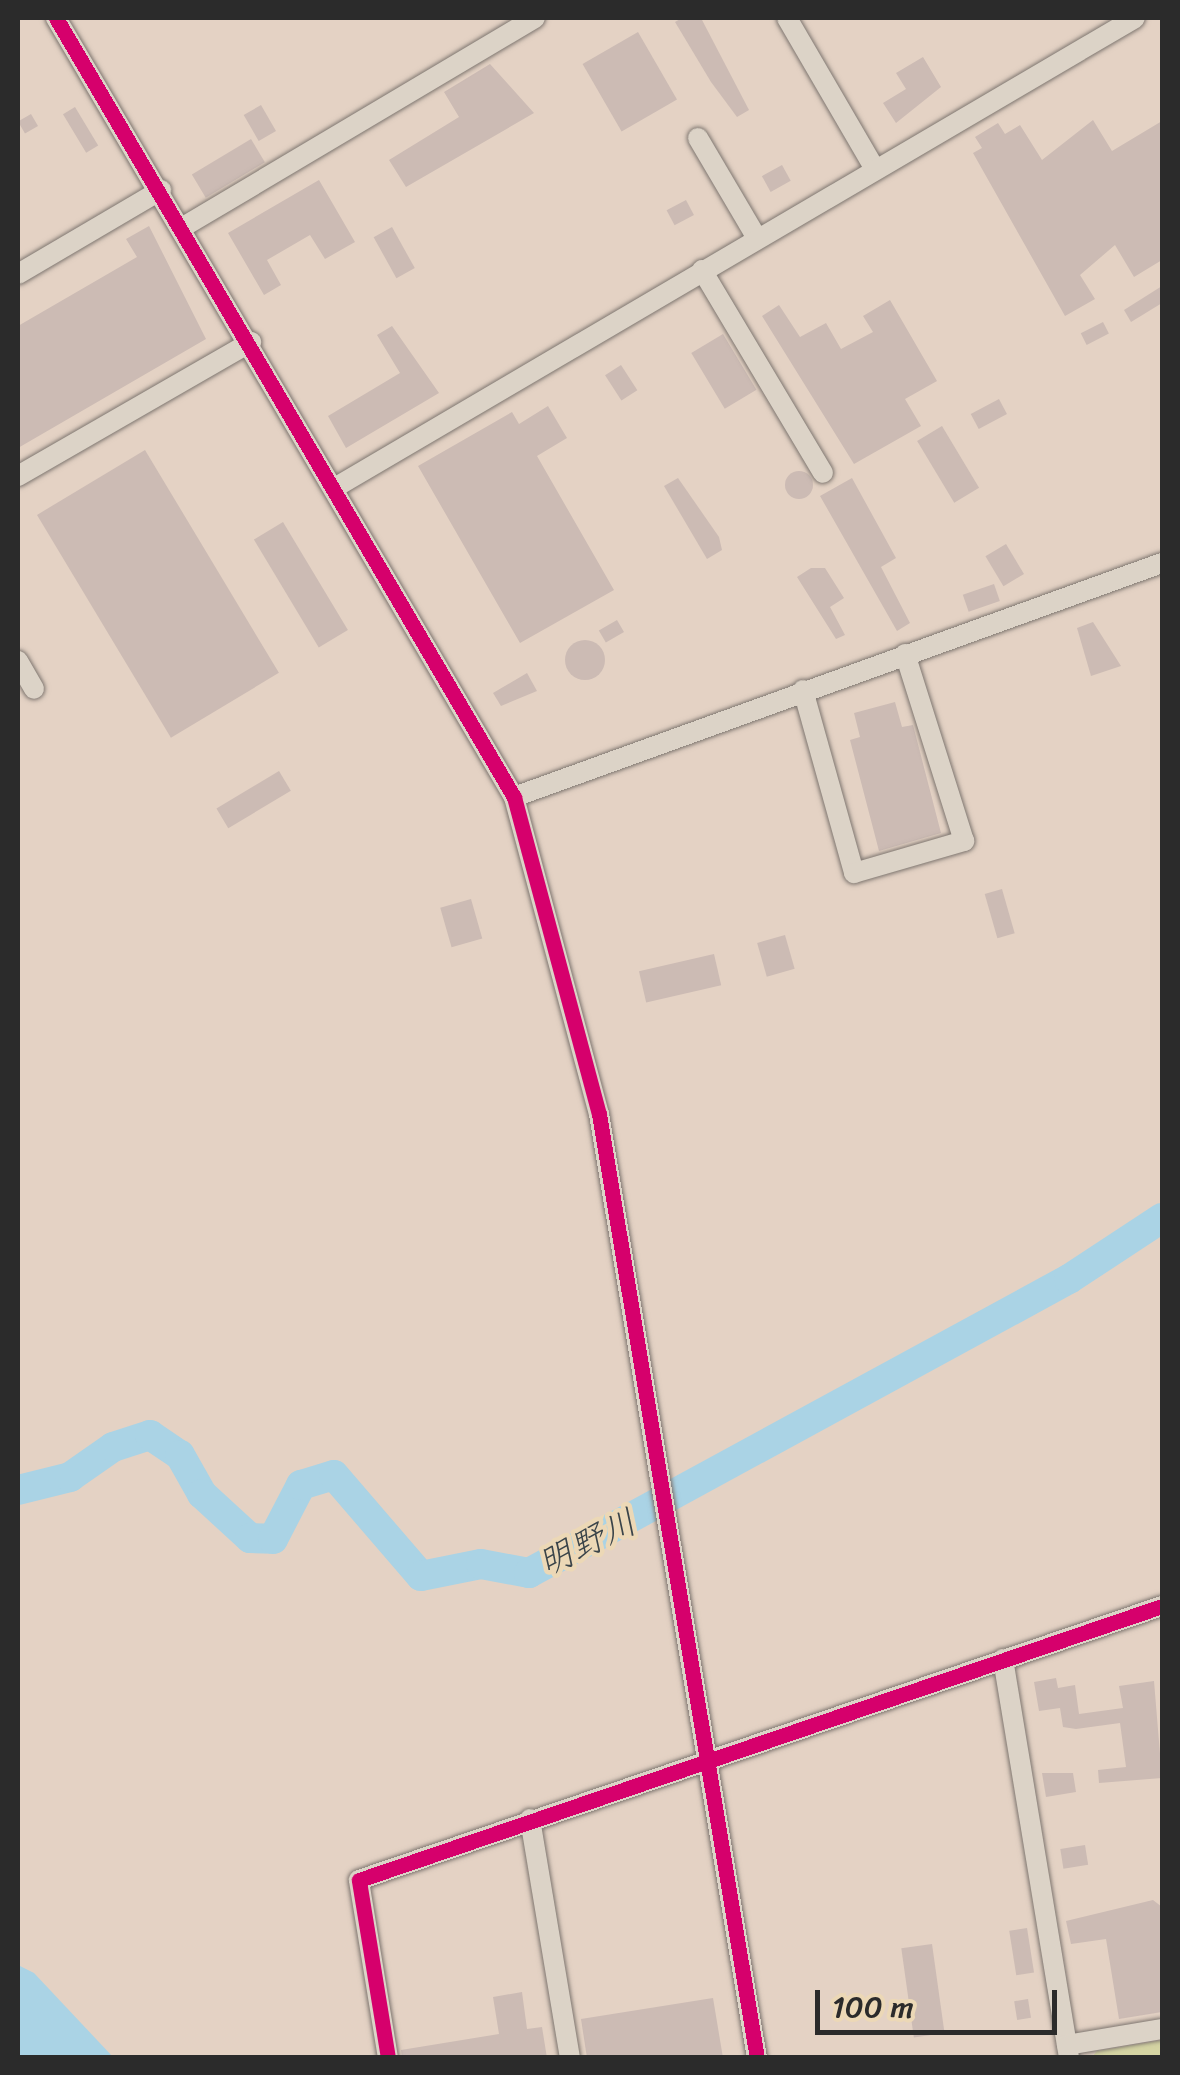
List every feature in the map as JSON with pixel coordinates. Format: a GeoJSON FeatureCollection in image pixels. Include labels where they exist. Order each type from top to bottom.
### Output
{"type":"FeatureCollection","features":[{"type":"Feature","properties":{"kind":"street"},"geometry":{"type":"LineString","coordinates":[[56,18],[251,342],[514,797],[599,1114],[757,2058]]}},
{"type":"Feature","properties":{"kind":"street"},"geometry":{"type":"LineString","coordinates":[[183,227],[536,18]]}},
{"type":"Feature","properties":{"kind":"street"},"geometry":{"type":"LineString","coordinates":[[786,18],[875,170]]}},
{"type":"Feature","properties":{"kind":"street"},"geometry":{"type":"LineString","coordinates":[[336,487],[1136,18]]}},
{"type":"Feature","properties":{"kind":"street"},"geometry":{"type":"LineString","coordinates":[[698,138],[757,238]]}},
{"type":"Feature","properties":{"kind":"street"},"geometry":{"type":"LineString","coordinates":[[18,274],[161,190]]}},
{"type":"Feature","properties":{"kind":"street"},"geometry":{"type":"LineString","coordinates":[[702,270],[823,472]]}},
{"type":"Feature","properties":{"kind":"street"},"geometry":{"type":"LineString","coordinates":[[18,476],[251,342]]}},
{"type":"Feature","properties":{"kind":"street"},"geometry":{"type":"LineString","coordinates":[[514,797],[1162,563]]}},
{"type":"Feature","properties":{"kind":"street"},"geometry":{"type":"LineString","coordinates":[[803,690],[854,872],[964,841],[905,654]]}},
{"type":"Feature","properties":{"kind":"street"},"geometry":{"type":"LineString","coordinates":[[18,660],[34,688]]}},
{"type":"Feature","properties":{"kind":"street"},"geometry":{"type":"LineString","coordinates":[[388,2058],[359,1880],[707,1757],[1162,1606]]}},
{"type":"Feature","properties":{"kind":"street"},"geometry":{"type":"LineString","coordinates":[[1003,1660],[1068,2051],[1162,2029]]}},
{"type":"Feature","properties":{"kind":"street"},"geometry":{"type":"LineString","coordinates":[[530,1819],[570,2058]]}},
{"type":"Feature","properties":{"kind":"green space"},"geometry":{"type":"Polygon","coordinates":[[[1162,2040],[1162,2057],[1092,2057],[1097,2051],[1162,2040]]]}},
{"type":"Feature","properties":{"kind":"water"},"geometry":{"type":"Polygon","coordinates":[[[18,1965],[34,1973],[113,2057],[18,2056],[18,1965]]]}},
{"type":"Feature","properties":{"kind":"building"},"geometry":{"type":"Polygon","coordinates":[[[701,18],[749,110],[737,117],[711,82],[675,22],[701,18]]]}},
{"type":"Feature","properties":{"kind":"building"},"geometry":{"type":"Polygon","coordinates":[[[638,32],[677,100],[622,132],[583,64],[638,32]]]}},
{"type":"Feature","properties":{"kind":"building"},"geometry":{"type":"Polygon","coordinates":[[[923,57],[941,87],[896,123],[883,103],[906,89],[896,73],[923,57]]]}},
{"type":"Feature","properties":{"kind":"building"},"geometry":{"type":"Polygon","coordinates":[[[490,64],[534,113],[406,187],[389,160],[459,117],[444,92],[490,64]]]}},
{"type":"Feature","properties":{"kind":"building"},"geometry":{"type":"Polygon","coordinates":[[[261,105],[276,131],[259,141],[244,115],[261,105]]]}},
{"type":"Feature","properties":{"kind":"building"},"geometry":{"type":"Polygon","coordinates":[[[75,107],[98,146],[86,153],[63,114],[75,107]]]}},
{"type":"Feature","properties":{"kind":"building"},"geometry":{"type":"Polygon","coordinates":[[[31,114],[38,126],[25,134],[18,122],[31,114]]]}},
{"type":"Feature","properties":{"kind":"building"},"geometry":{"type":"Polygon","coordinates":[[[1093,120],[1112,151],[1162,121],[1162,260],[1134,277],[1115,245],[1080,275],[1095,299],[1065,316],[973,153],[982,148],[975,137],[998,123],[1005,134],[1020,125],[1042,160],[1093,120]]]}},
{"type":"Feature","properties":{"kind":"building"},"geometry":{"type":"Polygon","coordinates":[[[251,139],[265,162],[206,198],[192,175],[251,139]]]}},
{"type":"Feature","properties":{"kind":"building"},"geometry":{"type":"Polygon","coordinates":[[[782,165],[791,181],[771,192],[762,176],[782,165]]]}},
{"type":"Feature","properties":{"kind":"building"},"geometry":{"type":"Polygon","coordinates":[[[319,180],[355,242],[325,259],[310,235],[267,260],[281,285],[264,295],[228,233],[319,180]]]}},
{"type":"Feature","properties":{"kind":"building"},"geometry":{"type":"Polygon","coordinates":[[[686,200],[694,215],[675,225],[667,210],[686,200]]]}},
{"type":"Feature","properties":{"kind":"building"},"geometry":{"type":"Polygon","coordinates":[[[149,226],[206,339],[18,448],[18,326],[137,257],[126,239],[149,226]]]}},
{"type":"Feature","properties":{"kind":"building"},"geometry":{"type":"Polygon","coordinates":[[[392,227],[415,268],[396,278],[374,237],[392,227]]]}},
{"type":"Feature","properties":{"kind":"building"},"geometry":{"type":"Polygon","coordinates":[[[1162,286],[1162,303],[1131,322],[1124,310],[1162,286]]]}},
{"type":"Feature","properties":{"kind":"building"},"geometry":{"type":"Polygon","coordinates":[[[890,300],[937,381],[905,399],[921,426],[854,464],[762,316],[779,305],[800,337],[826,323],[841,349],[873,332],[863,316],[890,300]]]}},
{"type":"Feature","properties":{"kind":"building"},"geometry":{"type":"Polygon","coordinates":[[[1103,322],[1109,334],[1087,345],[1081,333],[1103,322]]]}},
{"type":"Feature","properties":{"kind":"building"},"geometry":{"type":"Polygon","coordinates":[[[392,326],[439,393],[346,448],[328,416],[400,373],[377,335],[392,326]]]}},
{"type":"Feature","properties":{"kind":"building"},"geometry":{"type":"Polygon","coordinates":[[[723,334],[756,390],[725,409],[691,353],[723,334]]]}},
{"type":"Feature","properties":{"kind":"building"},"geometry":{"type":"Polygon","coordinates":[[[621,365],[637,390],[621,401],[605,375],[621,365]]]}},
{"type":"Feature","properties":{"kind":"building"},"geometry":{"type":"Polygon","coordinates":[[[999,399],[1007,414],[979,429],[971,414],[999,399]]]}},
{"type":"Feature","properties":{"kind":"building"},"geometry":{"type":"Polygon","coordinates":[[[548,406],[567,438],[537,456],[614,590],[520,643],[418,466],[512,412],[519,424],[548,406]]]}},
{"type":"Feature","properties":{"kind":"building"},"geometry":{"type":"Polygon","coordinates":[[[942,426],[979,488],[954,503],[917,441],[942,426]]]}},
{"type":"Feature","properties":{"kind":"building"},"geometry":{"type":"Polygon","coordinates":[[[145,450],[279,673],[171,738],[37,515],[145,450]]]}},
{"type":"Feature","properties":{"kind":"building"},"geometry":{"type":"Polygon","coordinates":[[[799,471],[809,475],[813,485],[809,495],[799,499],[789,495],[785,485],[789,475],[799,471]]]}},
{"type":"Feature","properties":{"kind":"building"},"geometry":{"type":"Polygon","coordinates":[[[678,478],[719,537],[722,550],[707,559],[664,486],[678,478]]]}},
{"type":"Feature","properties":{"kind":"building"},"geometry":{"type":"Polygon","coordinates":[[[852,478],[896,558],[881,567],[910,623],[897,631],[820,496],[852,478]]]}},
{"type":"Feature","properties":{"kind":"building"},"geometry":{"type":"Polygon","coordinates":[[[283,522],[348,630],[319,648],[254,540],[283,522]]]}},
{"type":"Feature","properties":{"kind":"building"},"geometry":{"type":"Polygon","coordinates":[[[1006,544],[1024,574],[1003,586],[985,556],[1006,544]]]}},
{"type":"Feature","properties":{"kind":"building"},"geometry":{"type":"Polygon","coordinates":[[[811,568],[825,568],[844,598],[830,607],[845,635],[836,639],[797,577],[811,568]]]}},
{"type":"Feature","properties":{"kind":"building"},"geometry":{"type":"Polygon","coordinates":[[[994,584],[1000,601],[969,612],[963,595],[994,584]]]}},
{"type":"Feature","properties":{"kind":"building"},"geometry":{"type":"Polygon","coordinates":[[[617,620],[624,632],[606,643],[599,630],[617,620]]]}},
{"type":"Feature","properties":{"kind":"building"},"geometry":{"type":"Polygon","coordinates":[[[1093,622],[1121,666],[1091,676],[1077,628],[1093,622]]]}},
{"type":"Feature","properties":{"kind":"building"},"geometry":{"type":"Polygon","coordinates":[[[585,640],[599,646],[605,660],[599,674],[585,680],[571,674],[565,660],[571,646],[585,640]]]}},
{"type":"Feature","properties":{"kind":"building"},"geometry":{"type":"Polygon","coordinates":[[[527,673],[537,691],[501,706],[493,693],[527,673]]]}},
{"type":"Feature","properties":{"kind":"building"},"geometry":{"type":"Polygon","coordinates":[[[895,702],[902,727],[913,725],[941,833],[879,851],[850,740],[860,737],[854,713],[895,702]]]}},
{"type":"Feature","properties":{"kind":"building"},"geometry":{"type":"Polygon","coordinates":[[[279,771],[291,791],[228,828],[216,809],[279,771]]]}},
{"type":"Feature","properties":{"kind":"building"},"geometry":{"type":"Polygon","coordinates":[[[1002,889],[1015,933],[997,938],[985,894],[1002,889]]]}},
{"type":"Feature","properties":{"kind":"building"},"geometry":{"type":"Polygon","coordinates":[[[471,899],[482,938],[452,947],[440,908],[471,899]]]}},
{"type":"Feature","properties":{"kind":"building"},"geometry":{"type":"Polygon","coordinates":[[[785,935],[795,969],[767,977],[757,943],[785,935]]]}},
{"type":"Feature","properties":{"kind":"building"},"geometry":{"type":"Polygon","coordinates":[[[714,954],[721,985],[646,1003],[639,971],[714,954]]]}},
{"type":"Feature","properties":{"kind":"building"},"geometry":{"type":"Polygon","coordinates":[[[1056,1678],[1058,1688],[1075,1685],[1079,1714],[1123,1708],[1119,1686],[1154,1681],[1162,1778],[1099,1783],[1098,1770],[1126,1767],[1120,1723],[1076,1729],[1063,1727],[1060,1708],[1039,1711],[1034,1682],[1056,1678]]]}},
{"type":"Feature","properties":{"kind":"building"},"geometry":{"type":"Polygon","coordinates":[[[1042,1773],[1073,1773],[1076,1792],[1046,1797],[1042,1773]]]}},
{"type":"Feature","properties":{"kind":"building"},"geometry":{"type":"Polygon","coordinates":[[[1085,1845],[1088,1865],[1063,1869],[1060,1849],[1085,1845]]]}},
{"type":"Feature","properties":{"kind":"building"},"geometry":{"type":"Polygon","coordinates":[[[1153,1900],[1162,1907],[1162,2012],[1119,2019],[1106,1939],[1071,1944],[1066,1921],[1153,1900]]]}},
{"type":"Feature","properties":{"kind":"building"},"geometry":{"type":"Polygon","coordinates":[[[1027,1928],[1034,1972],[1016,1975],[1009,1931],[1027,1928]]]}},
{"type":"Feature","properties":{"kind":"building"},"geometry":{"type":"Polygon","coordinates":[[[932,1944],[945,2033],[914,2037],[901,1948],[932,1944]]]}},
{"type":"Feature","properties":{"kind":"building"},"geometry":{"type":"Polygon","coordinates":[[[522,1992],[527,2029],[542,2027],[547,2058],[402,2058],[401,2050],[499,2034],[493,1997],[522,1992]]]}},
{"type":"Feature","properties":{"kind":"building"},"geometry":{"type":"Polygon","coordinates":[[[713,1998],[723,2058],[587,2058],[581,2019],[713,1998]]]}},
{"type":"Feature","properties":{"kind":"building"},"geometry":{"type":"Polygon","coordinates":[[[1028,1999],[1031,2018],[1017,2020],[1014,2001],[1028,1999]]]}},
{"type":"Feature","properties":{"kind":"waterway","name":"明野川"},"geometry":{"type":"LineString","coordinates":[[18,1490],[70,1477],[113,1447],[150,1435],[180,1455],[202,1494],[250,1538],[273,1539],[301,1485],[334,1475],[421,1576],[481,1564],[529,1573],[1069,1279],[1162,1218]]}},
{"type":"Feature","properties":{"kind":"cycle path"},"geometry":{"type":"LineString","coordinates":[[56,18],[514,797],[599,1114],[757,2058]]}},
{"type":"Feature","properties":{"kind":"cycle path"},"geometry":{"type":"LineString","coordinates":[[388,2058],[359,1880],[1162,1606]]}}]}
